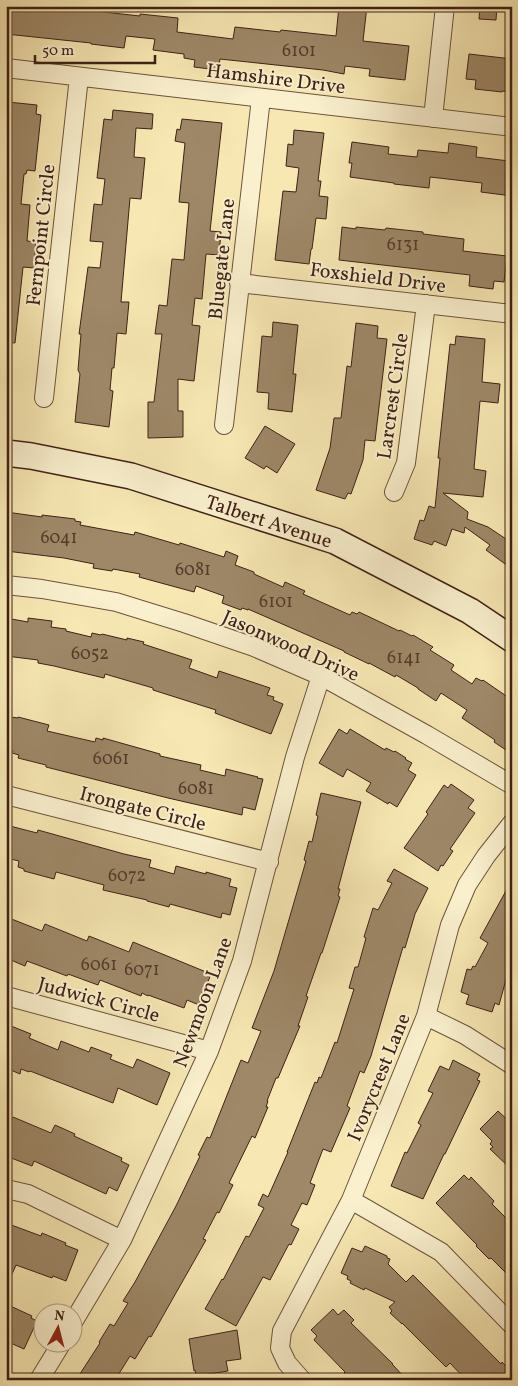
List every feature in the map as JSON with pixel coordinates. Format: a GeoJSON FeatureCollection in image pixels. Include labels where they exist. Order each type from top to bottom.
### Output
{"type":"FeatureCollection","features":[{"type":"Feature","properties":{"kind":"street"},"geometry":{"type":"LineString","coordinates":[[433,118],[445,6]]}},
{"type":"Feature","properties":{"kind":"street","name":"Hamshire Drive"},"geometry":{"type":"LineString","coordinates":[[6,68],[512,127]]}},
{"type":"Feature","properties":{"kind":"street","name":"Fernpoint Circle"},"geometry":{"type":"LineString","coordinates":[[44,398],[79,76]]}},
{"type":"Feature","properties":{"kind":"street","name":"Bluegate Lane"},"geometry":{"type":"LineString","coordinates":[[224,425],[261,98]]}},
{"type":"Feature","properties":{"kind":"street","name":"Foxshield Drive"},"geometry":{"type":"LineString","coordinates":[[239,283],[512,314]]}},
{"type":"Feature","properties":{"kind":"street","name":"Larcrest Circle"},"geometry":{"type":"LineString","coordinates":[[394,492],[406,464],[426,304]]}},
{"type":"Feature","properties":{"kind":"street","name":"Talbert Avenue"},"geometry":{"type":"LineString","coordinates":[[6,453],[31,456],[131,476],[335,542],[470,612],[512,640]]}},
{"type":"Feature","properties":{"kind":"street","name":"Jasonwood Drive"},"geometry":{"type":"LineString","coordinates":[[6,585],[42,589],[116,602],[254,647],[321,676],[512,785]]}},
{"type":"Feature","properties":{"kind":"street","name":"Newmoon Lane"},"geometry":{"type":"LineString","coordinates":[[82,1307],[122,1240],[209,1051],[242,961],[295,757],[321,676]]}},
{"type":"Feature","properties":{"kind":"street","name":"Irongate Circle"},"geometry":{"type":"LineString","coordinates":[[6,794],[269,862]]}},
{"type":"Feature","properties":{"kind":"street","name":"Ivorycrest Lane"},"geometry":{"type":"LineString","coordinates":[[302,1380],[288,1363],[280,1348],[282,1331],[351,1200],[426,1016],[450,925],[467,885],[486,856],[512,823]]}},
{"type":"Feature","properties":{"kind":"street","name":"Judwick Circle"},"geometry":{"type":"LineString","coordinates":[[6,996],[209,1051]]}},
{"type":"Feature","properties":{"kind":"street"},"geometry":{"type":"LineString","coordinates":[[426,1016],[466,1035],[512,1065]]}},
{"type":"Feature","properties":{"kind":"street"},"geometry":{"type":"LineString","coordinates":[[6,1189],[28,1194],[122,1240]]}},
{"type":"Feature","properties":{"kind":"street"},"geometry":{"type":"LineString","coordinates":[[351,1200],[441,1252],[512,1325]]}},
{"type":"Feature","properties":{"kind":"street"},"geometry":{"type":"LineString","coordinates":[[39,1380],[55,1354]]}},
{"type":"Feature","properties":{"kind":"building"},"geometry":{"type":"Polygon","coordinates":[[[6,6],[85,6],[85,10],[178,18],[177,32],[233,39],[235,27],[336,36],[339,6],[367,6],[363,41],[409,46],[405,80],[369,76],[370,69],[345,66],[344,74],[220,59],[218,70],[194,67],[195,60],[184,58],[184,54],[153,50],[155,39],[126,36],[124,48],[6,34],[6,6]]]}},
{"type":"Feature","properties":{"kind":"building"},"geometry":{"type":"Polygon","coordinates":[[[480,6],[497,6],[496,20],[479,19],[480,6]]]}},
{"type":"Feature","properties":{"kind":"building"},"geometry":{"type":"Polygon","coordinates":[[[469,54],[512,59],[512,92],[475,89],[476,80],[466,79],[469,54]]]}},
{"type":"Feature","properties":{"kind":"building"},"geometry":{"type":"Polygon","coordinates":[[[8,102],[37,105],[36,114],[41,115],[35,171],[27,170],[26,174],[24,174],[21,204],[30,205],[27,241],[36,242],[34,268],[23,267],[15,343],[6,342],[6,122],[8,102]]]}},
{"type":"Feature","properties":{"kind":"building"},"geometry":{"type":"Polygon","coordinates":[[[113,110],[153,114],[152,129],[136,128],[134,157],[145,158],[141,199],[130,198],[121,302],[129,302],[126,334],[117,333],[110,390],[113,391],[109,427],[75,422],[80,374],[78,370],[81,334],[79,334],[88,267],[100,268],[103,242],[90,241],[94,204],[102,205],[105,179],[97,178],[104,119],[112,120],[113,110]]]}},
{"type":"Feature","properties":{"kind":"building"},"geometry":{"type":"Polygon","coordinates":[[[182,119],[222,123],[210,231],[221,232],[219,255],[206,254],[202,299],[195,298],[192,325],[200,326],[194,381],[178,379],[178,411],[183,411],[183,437],[148,438],[148,402],[154,402],[162,334],[155,334],[159,305],[167,306],[172,259],[184,260],[189,203],[179,202],[185,143],[175,141],[177,129],[180,130],[182,119]]]}},
{"type":"Feature","properties":{"kind":"building"},"geometry":{"type":"Polygon","coordinates":[[[294,130],[324,133],[318,181],[321,181],[319,196],[328,197],[326,219],[316,218],[309,264],[275,260],[283,191],[296,192],[299,168],[286,166],[288,144],[293,145],[294,130]]]}},
{"type":"Feature","properties":{"kind":"building"},"geometry":{"type":"Polygon","coordinates":[[[352,142],[389,147],[388,154],[417,157],[418,150],[448,153],[449,143],[477,147],[476,157],[509,161],[509,165],[512,165],[512,196],[481,192],[482,183],[430,177],[429,188],[350,177],[352,163],[349,163],[352,142]]]}},
{"type":"Feature","properties":{"kind":"building"},"geometry":{"type":"Polygon","coordinates":[[[342,227],[385,230],[386,228],[464,239],[463,251],[507,256],[504,282],[494,281],[493,289],[469,286],[470,275],[339,260],[342,227]]]}},
{"type":"Feature","properties":{"kind":"building"},"geometry":{"type":"Polygon","coordinates":[[[273,322],[298,325],[293,374],[296,374],[292,412],[268,409],[269,393],[257,392],[262,336],[272,337],[273,322]]]}},
{"type":"Feature","properties":{"kind":"building"},"geometry":{"type":"Polygon","coordinates":[[[356,323],[378,326],[377,338],[387,339],[375,441],[365,440],[363,460],[351,494],[348,493],[345,499],[316,490],[330,448],[334,418],[341,418],[347,366],[351,367],[356,323]]]}},
{"type":"Feature","properties":{"kind":"building"},"geometry":{"type":"Polygon","coordinates":[[[456,336],[485,339],[482,382],[500,384],[498,403],[480,401],[474,469],[486,471],[483,497],[443,493],[468,512],[467,519],[488,527],[512,543],[512,569],[486,550],[490,545],[465,527],[464,533],[452,529],[446,546],[434,541],[432,545],[414,539],[420,520],[424,521],[429,506],[435,508],[440,458],[438,458],[450,344],[455,345],[456,336]]]}},
{"type":"Feature","properties":{"kind":"building"},"geometry":{"type":"Polygon","coordinates":[[[265,426],[295,444],[277,473],[266,466],[264,469],[245,458],[265,426]]]}},
{"type":"Feature","properties":{"kind":"building"},"geometry":{"type":"Polygon","coordinates":[[[6,512],[75,519],[75,521],[81,522],[80,525],[134,535],[135,532],[179,545],[180,543],[224,557],[226,551],[238,556],[235,565],[254,572],[254,574],[283,587],[285,582],[305,591],[303,594],[350,615],[352,612],[357,614],[359,612],[399,631],[413,635],[433,647],[430,650],[454,665],[451,670],[472,684],[476,678],[483,680],[512,700],[512,754],[462,718],[467,710],[441,693],[436,701],[396,675],[395,677],[344,651],[248,609],[242,608],[241,610],[222,603],[224,596],[196,586],[194,592],[139,577],[140,574],[113,569],[112,571],[93,568],[94,564],[64,558],[6,551],[6,512]]]}},
{"type":"Feature","properties":{"kind":"building"},"geometry":{"type":"Polygon","coordinates":[[[6,618],[28,622],[28,618],[52,621],[51,627],[66,629],[66,631],[91,637],[92,633],[144,642],[143,644],[192,660],[189,668],[217,678],[219,671],[270,688],[267,695],[274,697],[273,700],[283,704],[271,734],[215,713],[216,710],[153,690],[153,688],[105,674],[104,678],[38,663],[38,660],[6,656],[6,618]]]}},
{"type":"Feature","properties":{"kind":"building"},"geometry":{"type":"Polygon","coordinates":[[[11,717],[49,725],[47,731],[95,742],[96,738],[103,740],[103,738],[160,754],[160,756],[201,765],[200,770],[225,776],[226,769],[258,777],[263,779],[255,810],[243,807],[242,815],[46,767],[46,765],[18,758],[19,755],[6,749],[6,735],[11,717]]]}},
{"type":"Feature","properties":{"kind":"building"},"geometry":{"type":"Polygon","coordinates":[[[339,729],[347,734],[350,729],[385,750],[386,748],[395,751],[412,763],[408,770],[416,775],[397,807],[366,791],[371,783],[347,769],[343,777],[319,763],[339,729]]]}},
{"type":"Feature","properties":{"kind":"building"},"geometry":{"type":"Polygon","coordinates":[[[451,784],[474,800],[468,808],[475,813],[450,849],[453,851],[438,871],[404,848],[428,814],[426,812],[444,785],[448,788],[451,784]]]}},
{"type":"Feature","properties":{"kind":"building"},"geometry":{"type":"Polygon","coordinates":[[[321,793],[361,802],[338,889],[340,889],[338,896],[340,897],[306,996],[308,997],[298,1026],[300,1026],[278,1078],[276,1078],[267,1101],[266,1107],[268,1107],[255,1138],[252,1136],[229,1183],[233,1185],[203,1239],[206,1240],[151,1337],[149,1336],[135,1359],[130,1356],[115,1380],[76,1380],[110,1324],[114,1326],[128,1303],[123,1301],[176,1206],[207,1137],[210,1138],[241,1060],[248,1063],[261,1031],[252,1028],[274,971],[306,861],[304,860],[309,841],[312,842],[321,793]]]}},
{"type":"Feature","properties":{"kind":"building"},"geometry":{"type":"Polygon","coordinates":[[[6,825],[37,833],[38,830],[151,860],[149,867],[174,874],[176,866],[231,879],[229,886],[237,888],[230,915],[222,913],[221,918],[170,904],[169,907],[103,890],[104,885],[56,872],[54,879],[24,871],[24,869],[18,867],[19,861],[6,858],[6,825]]]}},
{"type":"Feature","properties":{"kind":"building"},"geometry":{"type":"Polygon","coordinates":[[[394,869],[428,888],[415,914],[405,948],[403,947],[371,1056],[364,1073],[360,1071],[347,1106],[350,1108],[331,1152],[323,1149],[310,1183],[315,1185],[307,1205],[302,1203],[291,1225],[299,1229],[291,1245],[289,1244],[270,1280],[263,1277],[236,1326],[205,1309],[246,1236],[249,1237],[264,1208],[258,1205],[263,1194],[268,1197],[315,1082],[317,1083],[319,1077],[321,1078],[335,1042],[337,1043],[354,989],[349,988],[355,967],[358,967],[366,938],[364,937],[373,908],[378,910],[392,883],[387,881],[394,869]]]}},
{"type":"Feature","properties":{"kind":"building"},"geometry":{"type":"Polygon","coordinates":[[[512,880],[512,967],[507,976],[499,1005],[495,1003],[492,1012],[466,1004],[469,995],[461,992],[467,969],[471,970],[473,966],[475,967],[488,943],[480,938],[512,880]]]}},
{"type":"Feature","properties":{"kind":"building"},"geometry":{"type":"Polygon","coordinates":[[[9,918],[42,931],[45,924],[87,941],[89,936],[129,952],[133,942],[211,974],[199,1005],[187,1000],[184,1008],[142,993],[141,996],[100,980],[98,985],[27,961],[25,966],[6,958],[6,925],[9,918]]]}},
{"type":"Feature","properties":{"kind":"building"},"geometry":{"type":"Polygon","coordinates":[[[11,1026],[31,1034],[29,1038],[58,1050],[61,1041],[89,1052],[91,1047],[112,1055],[110,1059],[133,1068],[137,1059],[170,1073],[157,1105],[118,1088],[113,1103],[30,1071],[21,1069],[20,1074],[6,1068],[6,1027],[10,1029],[11,1026]]]}},
{"type":"Feature","properties":{"kind":"building"},"geometry":{"type":"Polygon","coordinates":[[[453,1060],[480,1074],[477,1080],[480,1081],[423,1199],[391,1186],[405,1152],[407,1153],[421,1125],[418,1123],[433,1093],[428,1091],[440,1066],[449,1070],[453,1060]]]}},
{"type":"Feature","properties":{"kind":"building"},"geometry":{"type":"Polygon","coordinates":[[[498,1111],[512,1124],[512,1170],[490,1149],[493,1147],[490,1144],[492,1141],[480,1129],[498,1111]]]}},
{"type":"Feature","properties":{"kind":"building"},"geometry":{"type":"Polygon","coordinates":[[[13,1117],[51,1133],[55,1125],[122,1158],[121,1161],[129,1165],[117,1191],[109,1187],[106,1194],[34,1161],[32,1166],[6,1156],[6,1134],[13,1117]]]}},
{"type":"Feature","properties":{"kind":"building"},"geometry":{"type":"Polygon","coordinates":[[[464,1175],[469,1180],[471,1177],[494,1201],[492,1204],[512,1224],[512,1279],[476,1246],[436,1203],[464,1175]]]}},
{"type":"Feature","properties":{"kind":"building"},"geometry":{"type":"Polygon","coordinates":[[[6,1223],[41,1236],[42,1233],[78,1250],[66,1281],[16,1265],[6,1288],[6,1223]]]}},
{"type":"Feature","properties":{"kind":"building"},"geometry":{"type":"Polygon","coordinates":[[[365,1246],[387,1256],[390,1259],[388,1264],[406,1282],[413,1275],[501,1364],[502,1362],[512,1372],[512,1380],[466,1380],[450,1363],[446,1367],[390,1313],[392,1311],[389,1307],[395,1302],[350,1283],[351,1281],[347,1279],[348,1276],[341,1273],[352,1248],[362,1252],[365,1246]]]}},
{"type":"Feature","properties":{"kind":"building"},"geometry":{"type":"Polygon","coordinates":[[[6,1304],[32,1316],[32,1332],[24,1349],[6,1341],[6,1304]]]}},
{"type":"Feature","properties":{"kind":"building"},"geometry":{"type":"Polygon","coordinates":[[[333,1309],[338,1315],[344,1310],[354,1320],[351,1323],[407,1380],[351,1380],[314,1340],[317,1336],[311,1330],[333,1309]]]}},
{"type":"Feature","properties":{"kind":"building"},"geometry":{"type":"Polygon","coordinates":[[[237,1330],[241,1359],[226,1361],[228,1371],[196,1376],[189,1339],[237,1330]]]}}]}
